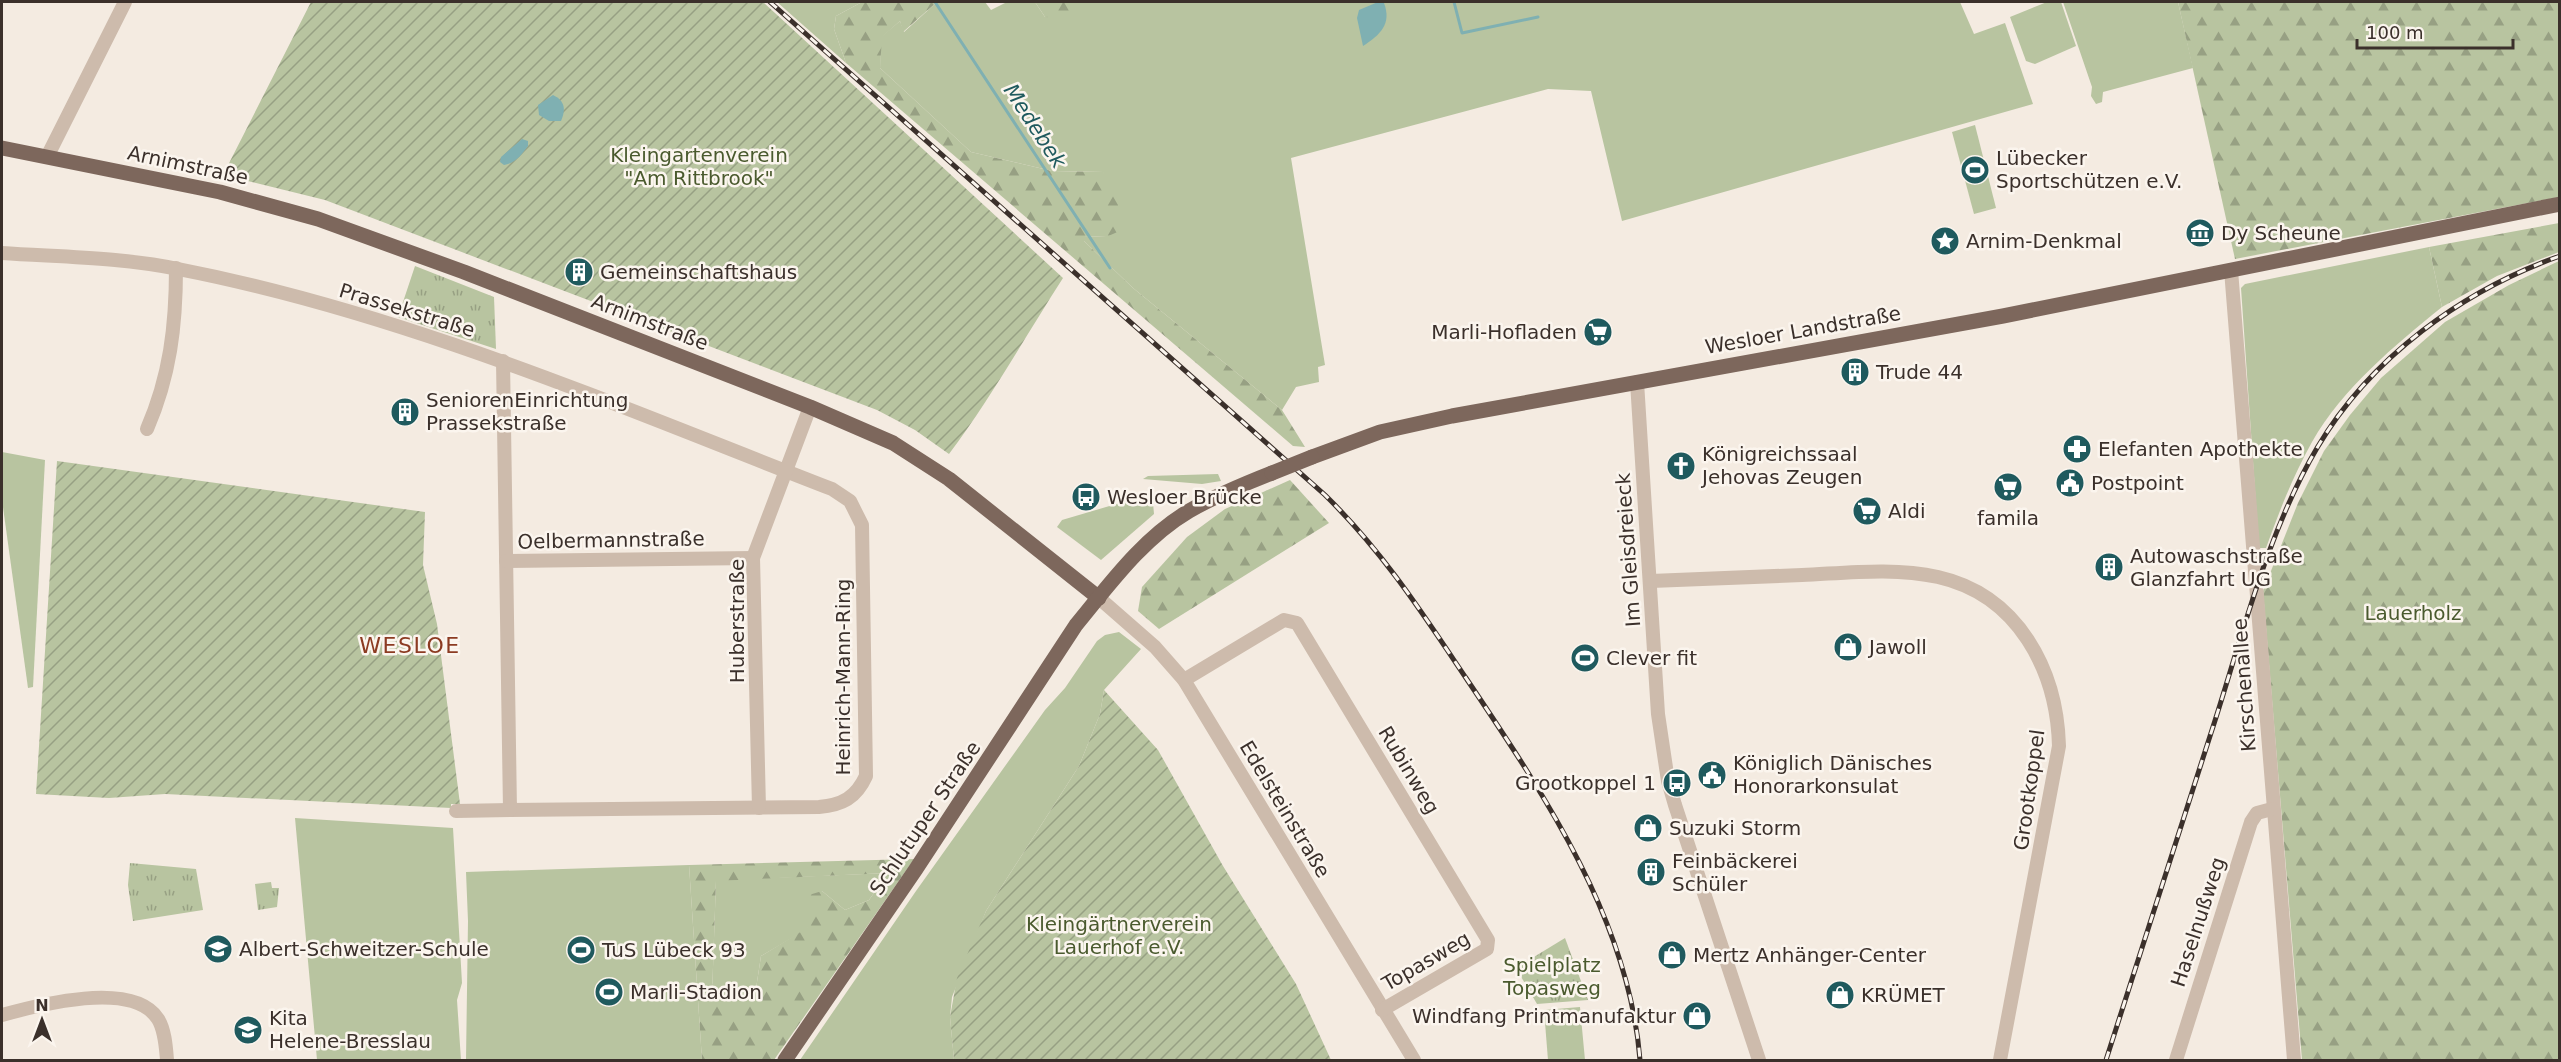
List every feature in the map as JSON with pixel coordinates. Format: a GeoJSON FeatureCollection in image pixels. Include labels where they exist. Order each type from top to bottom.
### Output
{"type":"FeatureCollection","features":[{"type":"Feature","properties":{"kind":"main road","name":"Arnimstraße"},"geometry":{"type":"LineString","coordinates":[[2,148],[220,192],[318,219],[398,247],[810,407],[893,443],[949,479],[1099,598]]}},
{"type":"Feature","properties":{"kind":"main road","name":"Wesloer Landstraße"},"geometry":{"type":"LineString","coordinates":[[1099,598],[1157,535],[1188,512],[1272,473],[1380,432],[1637,382],[2003,316],[2559,204]]}},
{"type":"Feature","properties":{"kind":"main road","name":"Schlutuper Straße"},"geometry":{"type":"LineString","coordinates":[[785,1060],[916,869],[1076,625],[1099,598]]}},
{"type":"Feature","properties":{"kind":"street"},"geometry":{"type":"LineString","coordinates":[[47,157],[126,2]]}},
{"type":"Feature","properties":{"kind":"street","name":"Prassekstraße"},"geometry":{"type":"LineString","coordinates":[[2,253],[96,259],[176,268],[253,285],[423,333],[503,361],[784,470]]}},
{"type":"Feature","properties":{"kind":"street"},"geometry":{"type":"LineString","coordinates":[[147,429],[160,398],[171,359],[176,316],[176,268]]}},
{"type":"Feature","properties":{"kind":"street","name":"Kirschenallee"},"geometry":{"type":"LineString","coordinates":[[2231,270],[2272,809],[2294,1060]]}},
{"type":"Feature","properties":{"kind":"street"},"geometry":{"type":"LineString","coordinates":[[503,361],[510,810]]}},
{"type":"Feature","properties":{"kind":"street","name":"Im Gleisdreieck"},"geometry":{"type":"LineString","coordinates":[[1637,382],[1658,714],[1668,781],[1759,1060]]}},
{"type":"Feature","properties":{"kind":"street","name":"Huberstraße"},"geometry":{"type":"LineString","coordinates":[[759,808],[753,558],[784,470],[810,407]]}},
{"type":"Feature","properties":{"kind":"street","name":"Heinrich-Mann-Ring"},"geometry":{"type":"LineString","coordinates":[[456,810],[833,806],[846,801],[860,790],[866,776],[862,525],[850,501],[832,489],[784,470]]}},
{"type":"Feature","properties":{"kind":"street","name":"Oelbermannstraße"},"geometry":{"type":"LineString","coordinates":[[506,561],[753,558]]}},
{"type":"Feature","properties":{"kind":"street","name":"Grootkoppel"},"geometry":{"type":"LineString","coordinates":[[1651,581],[1874,571],[1940,577],[1978,593],[2013,621],[2027,638],[2048,675],[2058,717],[2060,746],[2000,1060]]}},
{"type":"Feature","properties":{"kind":"street","name":"Edelsteinstraße"},"geometry":{"type":"LineString","coordinates":[[1099,598],[1155,647],[1184,680],[1414,1060]]}},
{"type":"Feature","properties":{"kind":"street","name":"Rubinweg"},"geometry":{"type":"LineString","coordinates":[[1184,680],[1284,620],[1297,623],[1489,945]]}},
{"type":"Feature","properties":{"kind":"street","name":"Haselnußweg"},"geometry":{"type":"LineString","coordinates":[[2176,1060],[2251,822],[2257,813],[2272,809]]}},
{"type":"Feature","properties":{"kind":"street","name":"Topasweg"},"geometry":{"type":"LineString","coordinates":[[1382,1010],[1487,949],[1489,945]]}},
{"type":"Feature","properties":{"kind":"street"},"geometry":{"type":"LineString","coordinates":[[2,1015],[70,1001],[122,999],[139,1004],[158,1019],[167,1060]]}},
{"type":"Feature","properties":{"kind":"green space","name":"Kleingartenverein \"Am Rittbrook\""},"geometry":{"type":"Polygon","coordinates":[[[311,2],[763,2],[1063,278],[994,389],[949,454],[915,430],[877,410],[325,200],[223,175],[311,2]]]}},
{"type":"Feature","properties":{"kind":"green space"},"geometry":{"type":"Polygon","coordinates":[[[777,2],[862,2],[836,16],[834,29],[846,63],[777,2]]]}},
{"type":"Feature","properties":{"kind":"green space"},"geometry":{"type":"Polygon","coordinates":[[[862,2],[937,2],[903,32],[900,21],[882,37],[880,68],[971,152],[1052,171],[1103,172],[1117,198],[1122,230],[1106,237],[1084,236],[1084,241],[1133,288],[1282,410],[1305,447],[1293,446],[846,63],[834,29],[836,16],[862,2]]]}},
{"type":"Feature","properties":{"kind":"green space"},"geometry":{"type":"Polygon","coordinates":[[[937,2],[985,2],[991,10],[1007,2],[1035,2],[1045,17],[1079,2],[1960,2],[1974,34],[2005,23],[2033,104],[1622,221],[1591,91],[1548,89],[1291,158],[1325,365],[1318,367],[1319,382],[1296,387],[1282,410],[1133,288],[1084,241],[1084,236],[1106,237],[1103,172],[1052,171],[971,152],[880,68],[881,37],[900,21],[904,32],[937,2]]]}},
{"type":"Feature","properties":{"kind":"green space"},"geometry":{"type":"Polygon","coordinates":[[[1035,2],[1080,2],[1064,18],[1045,17],[1035,2]]]}},
{"type":"Feature","properties":{"kind":"green space"},"geometry":{"type":"Polygon","coordinates":[[[2047,2],[2061,2],[2076,46],[2035,64],[2026,61],[2010,17],[2047,2]]]}},
{"type":"Feature","properties":{"kind":"green space"},"geometry":{"type":"Polygon","coordinates":[[[2063,2],[2178,2],[2193,68],[2103,92],[2102,102],[2096,104],[2091,96],[2092,87],[2063,2]]]}},
{"type":"Feature","properties":{"kind":"green space"},"geometry":{"type":"Polygon","coordinates":[[[2178,2],[2559,2],[2559,197],[2235,259],[2178,2]]]}},
{"type":"Feature","properties":{"kind":"green space","name":"Lübecker Sportschützen e.V."},"geometry":{"type":"Polygon","coordinates":[[[1975,125],[1996,208],[1974,214],[1952,132],[1975,125]]]}},
{"type":"Feature","properties":{"kind":"green space"},"geometry":{"type":"Polygon","coordinates":[[[2559,223],[2559,252],[2497,276],[2442,307],[2429,247],[2559,223]]]}},
{"type":"Feature","properties":{"kind":"green space"},"geometry":{"type":"Polygon","coordinates":[[[2429,247],[2442,307],[2371,369],[2325,422],[2305,455],[2266,548],[2259,548],[2241,288],[2245,284],[2429,247]]]}},
{"type":"Feature","properties":{"kind":"green space","name":"Lauerholz"},"geometry":{"type":"Polygon","coordinates":[[[2559,261],[2559,1060],[2302,1060],[2263,591],[2298,503],[2324,451],[2381,378],[2445,322],[2509,285],[2559,261]]]}},
{"type":"Feature","properties":{"kind":"green space"},"geometry":{"type":"Polygon","coordinates":[[[415,266],[494,297],[496,349],[398,317],[415,266]]]}},
{"type":"Feature","properties":{"kind":"green space"},"geometry":{"type":"Polygon","coordinates":[[[2,452],[45,460],[33,687],[28,688],[2,500],[2,452]]]}},
{"type":"Feature","properties":{"kind":"green space"},"geometry":{"type":"Polygon","coordinates":[[[57,461],[425,512],[423,565],[437,624],[460,804],[451,804],[451,808],[165,794],[109,798],[36,794],[57,461]]]}},
{"type":"Feature","properties":{"kind":"green space"},"geometry":{"type":"Polygon","coordinates":[[[1218,474],[1221,481],[1202,484],[1143,479],[1148,476],[1218,474]]]}},
{"type":"Feature","properties":{"kind":"green space"},"geometry":{"type":"Polygon","coordinates":[[[1290,480],[1329,523],[1159,629],[1138,611],[1142,587],[1187,537],[1225,509],[1290,480]]]}},
{"type":"Feature","properties":{"kind":"green space"},"geometry":{"type":"Polygon","coordinates":[[[1140,497],[1153,503],[1154,514],[1101,560],[1057,527],[1062,520],[1140,497]]]}},
{"type":"Feature","properties":{"kind":"green space"},"geometry":{"type":"Polygon","coordinates":[[[1119,632],[1141,649],[1104,690],[1100,714],[1079,766],[986,911],[952,997],[950,1017],[954,1060],[800,1060],[916,891],[1045,710],[1065,688],[1097,641],[1105,635],[1119,632]]]}},
{"type":"Feature","properties":{"kind":"green space","name":"Kleingärtnerverein Lauerhof e.V."},"geometry":{"type":"Polygon","coordinates":[[[1104,690],[1158,750],[1223,866],[1296,984],[1331,1060],[954,1060],[950,1017],[957,978],[986,911],[1079,766],[1100,714],[1104,690]]]}},
{"type":"Feature","properties":{"kind":"green space"},"geometry":{"type":"Polygon","coordinates":[[[295,818],[453,828],[462,983],[457,1000],[461,1060],[317,1060],[295,818]]]}},
{"type":"Feature","properties":{"kind":"green space"},"geometry":{"type":"Polygon","coordinates":[[[914,859],[774,1060],[702,1060],[689,865],[914,859]],[[888,873],[716,881],[712,996],[755,995],[761,956],[807,928],[809,895],[822,891],[845,910],[869,900],[888,873]]]}},
{"type":"Feature","properties":{"kind":"green space"},"geometry":{"type":"Polygon","coordinates":[[[130,863],[196,869],[203,910],[133,921],[128,885],[130,863]]]}},
{"type":"Feature","properties":{"kind":"green space","name":"TuS Lübeck 93"},"geometry":{"type":"Polygon","coordinates":[[[689,865],[702,1060],[466,1060],[468,921],[466,872],[689,865]]]}},
{"type":"Feature","properties":{"kind":"green space"},"geometry":{"type":"Polygon","coordinates":[[[888,873],[869,900],[845,910],[822,891],[807,929],[761,956],[755,995],[712,996],[716,880],[888,873]]]}},
{"type":"Feature","properties":{"kind":"green space"},"geometry":{"type":"Polygon","coordinates":[[[271,882],[272,888],[279,888],[277,907],[258,910],[255,884],[271,882]]]}},
{"type":"Feature","properties":{"kind":"green space","name":"Spielplatz Topasweg"},"geometry":{"type":"Polygon","coordinates":[[[1565,938],[1588,1000],[1537,1004],[1516,968],[1565,938]]]}},
{"type":"Feature","properties":{"kind":"green space"},"geometry":{"type":"Polygon","coordinates":[[[1580,1007],[1585,1060],[1548,1060],[1544,1010],[1580,1007]]]}},
{"type":"Feature","properties":{"kind":"water"},"geometry":{"type":"Polygon","coordinates":[[[1378,2],[1384,3],[1385,23],[1375,38],[1363,46],[1357,18],[1359,10],[1378,2]]]}},
{"type":"Feature","properties":{"kind":"water"},"geometry":{"type":"Polygon","coordinates":[[[553,95],[560,100],[563,106],[564,113],[561,121],[549,121],[539,115],[538,105],[553,95]]]}},
{"type":"Feature","properties":{"kind":"water"},"geometry":{"type":"Polygon","coordinates":[[[522,139],[528,141],[528,146],[520,155],[508,164],[504,165],[500,162],[501,157],[522,139]]]}},
{"type":"Feature","properties":{"kind":"waterway","name":"Medebek"},"geometry":{"type":"LineString","coordinates":[[935,2],[1110,268]]}},
{"type":"Feature","properties":{"kind":"waterway"},"geometry":{"type":"LineString","coordinates":[[1454,2],[1462,33],[1538,17]]}},
{"type":"Feature","properties":{"kind":"railway"},"geometry":{"type":"LineString","coordinates":[[770,2],[1325,495],[1365,538],[1417,606],[1495,722],[1552,812],[1578,859],[1619,957],[1633,1008],[1640,1060]]}},
{"type":"Feature","properties":{"kind":"railway"},"geometry":{"type":"LineString","coordinates":[[2106,1060],[2256,588],[2283,516],[2317,448],[2339,415],[2364,385],[2422,331],[2454,308],[2489,288],[2524,270],[2560,256]]}},
{"type":"Feature","properties":{"kind":"place","name":"Lübecker Sportschützen e.V."},"geometry":{"type":"Point","coordinates":[1975,170]}},
{"type":"Feature","properties":{"kind":"place","name":"Dy Scheune"},"geometry":{"type":"Point","coordinates":[2200,233]}},
{"type":"Feature","properties":{"kind":"place","name":"Arnim-Denkmal"},"geometry":{"type":"Point","coordinates":[1945,241]}},
{"type":"Feature","properties":{"kind":"place","name":"Gemeinschaftshaus"},"geometry":{"type":"Point","coordinates":[579,272]}},
{"type":"Feature","properties":{"kind":"place","name":"Marli-Hofladen"},"geometry":{"type":"Point","coordinates":[1598,332]}},
{"type":"Feature","properties":{"kind":"place","name":"Trude 44"},"geometry":{"type":"Point","coordinates":[1855,372]}},
{"type":"Feature","properties":{"kind":"place","name":"SeniorenEinrichtung Prassekstraße"},"geometry":{"type":"Point","coordinates":[405,412]}},
{"type":"Feature","properties":{"kind":"place","name":"Elefanten Apothekte"},"geometry":{"type":"Point","coordinates":[2077,449]}},
{"type":"Feature","properties":{"kind":"place","name":"Königreichssaal Jehovas Zeugen"},"geometry":{"type":"Point","coordinates":[1681,466]}},
{"type":"Feature","properties":{"kind":"place","name":"Postpoint"},"geometry":{"type":"Point","coordinates":[2070,483]}},
{"type":"Feature","properties":{"kind":"place","name":"famila"},"geometry":{"type":"Point","coordinates":[2008,487]}},
{"type":"Feature","properties":{"kind":"place","name":"Wesloer Brücke"},"geometry":{"type":"Point","coordinates":[1086,497]}},
{"type":"Feature","properties":{"kind":"place","name":"Aldi"},"geometry":{"type":"Point","coordinates":[1867,511]}},
{"type":"Feature","properties":{"kind":"place","name":"Autowaschstraße Glanzfahrt UG"},"geometry":{"type":"Point","coordinates":[2109,567]}},
{"type":"Feature","properties":{"kind":"place","name":"Jawoll"},"geometry":{"type":"Point","coordinates":[1848,647]}},
{"type":"Feature","properties":{"kind":"place","name":"Clever fit"},"geometry":{"type":"Point","coordinates":[1585,658]}},
{"type":"Feature","properties":{"kind":"place","name":"Königlich Dänisches Honorarkonsulat"},"geometry":{"type":"Point","coordinates":[1712,775]}},
{"type":"Feature","properties":{"kind":"place","name":"Grootkoppel 1"},"geometry":{"type":"Point","coordinates":[1677,783]}},
{"type":"Feature","properties":{"kind":"place","name":"Suzuki Storm"},"geometry":{"type":"Point","coordinates":[1648,828]}},
{"type":"Feature","properties":{"kind":"place","name":"Feinbäckerei Schüler"},"geometry":{"type":"Point","coordinates":[1651,872]}},
{"type":"Feature","properties":{"kind":"place","name":"Albert-Schweitzer-Schule"},"geometry":{"type":"Point","coordinates":[218,949]}},
{"type":"Feature","properties":{"kind":"place","name":"TuS Lübeck 93"},"geometry":{"type":"Point","coordinates":[581,950]}},
{"type":"Feature","properties":{"kind":"place","name":"Mertz Anhänger-Center"},"geometry":{"type":"Point","coordinates":[1672,955]}},
{"type":"Feature","properties":{"kind":"place","name":"Marli-Stadion"},"geometry":{"type":"Point","coordinates":[609,992]}},
{"type":"Feature","properties":{"kind":"place","name":"KRÜMET"},"geometry":{"type":"Point","coordinates":[1840,995]}},
{"type":"Feature","properties":{"kind":"place","name":"Windfang Printmanufaktur"},"geometry":{"type":"Point","coordinates":[1697,1016]}},
{"type":"Feature","properties":{"kind":"place","name":"Kita Helene-Bresslau"},"geometry":{"type":"Point","coordinates":[248,1030]}},
{"type":"Feature","properties":{"kind":"district","name":"WESLOE"},"geometry":{"type":"Point","coordinates":[410,645]}}]}
